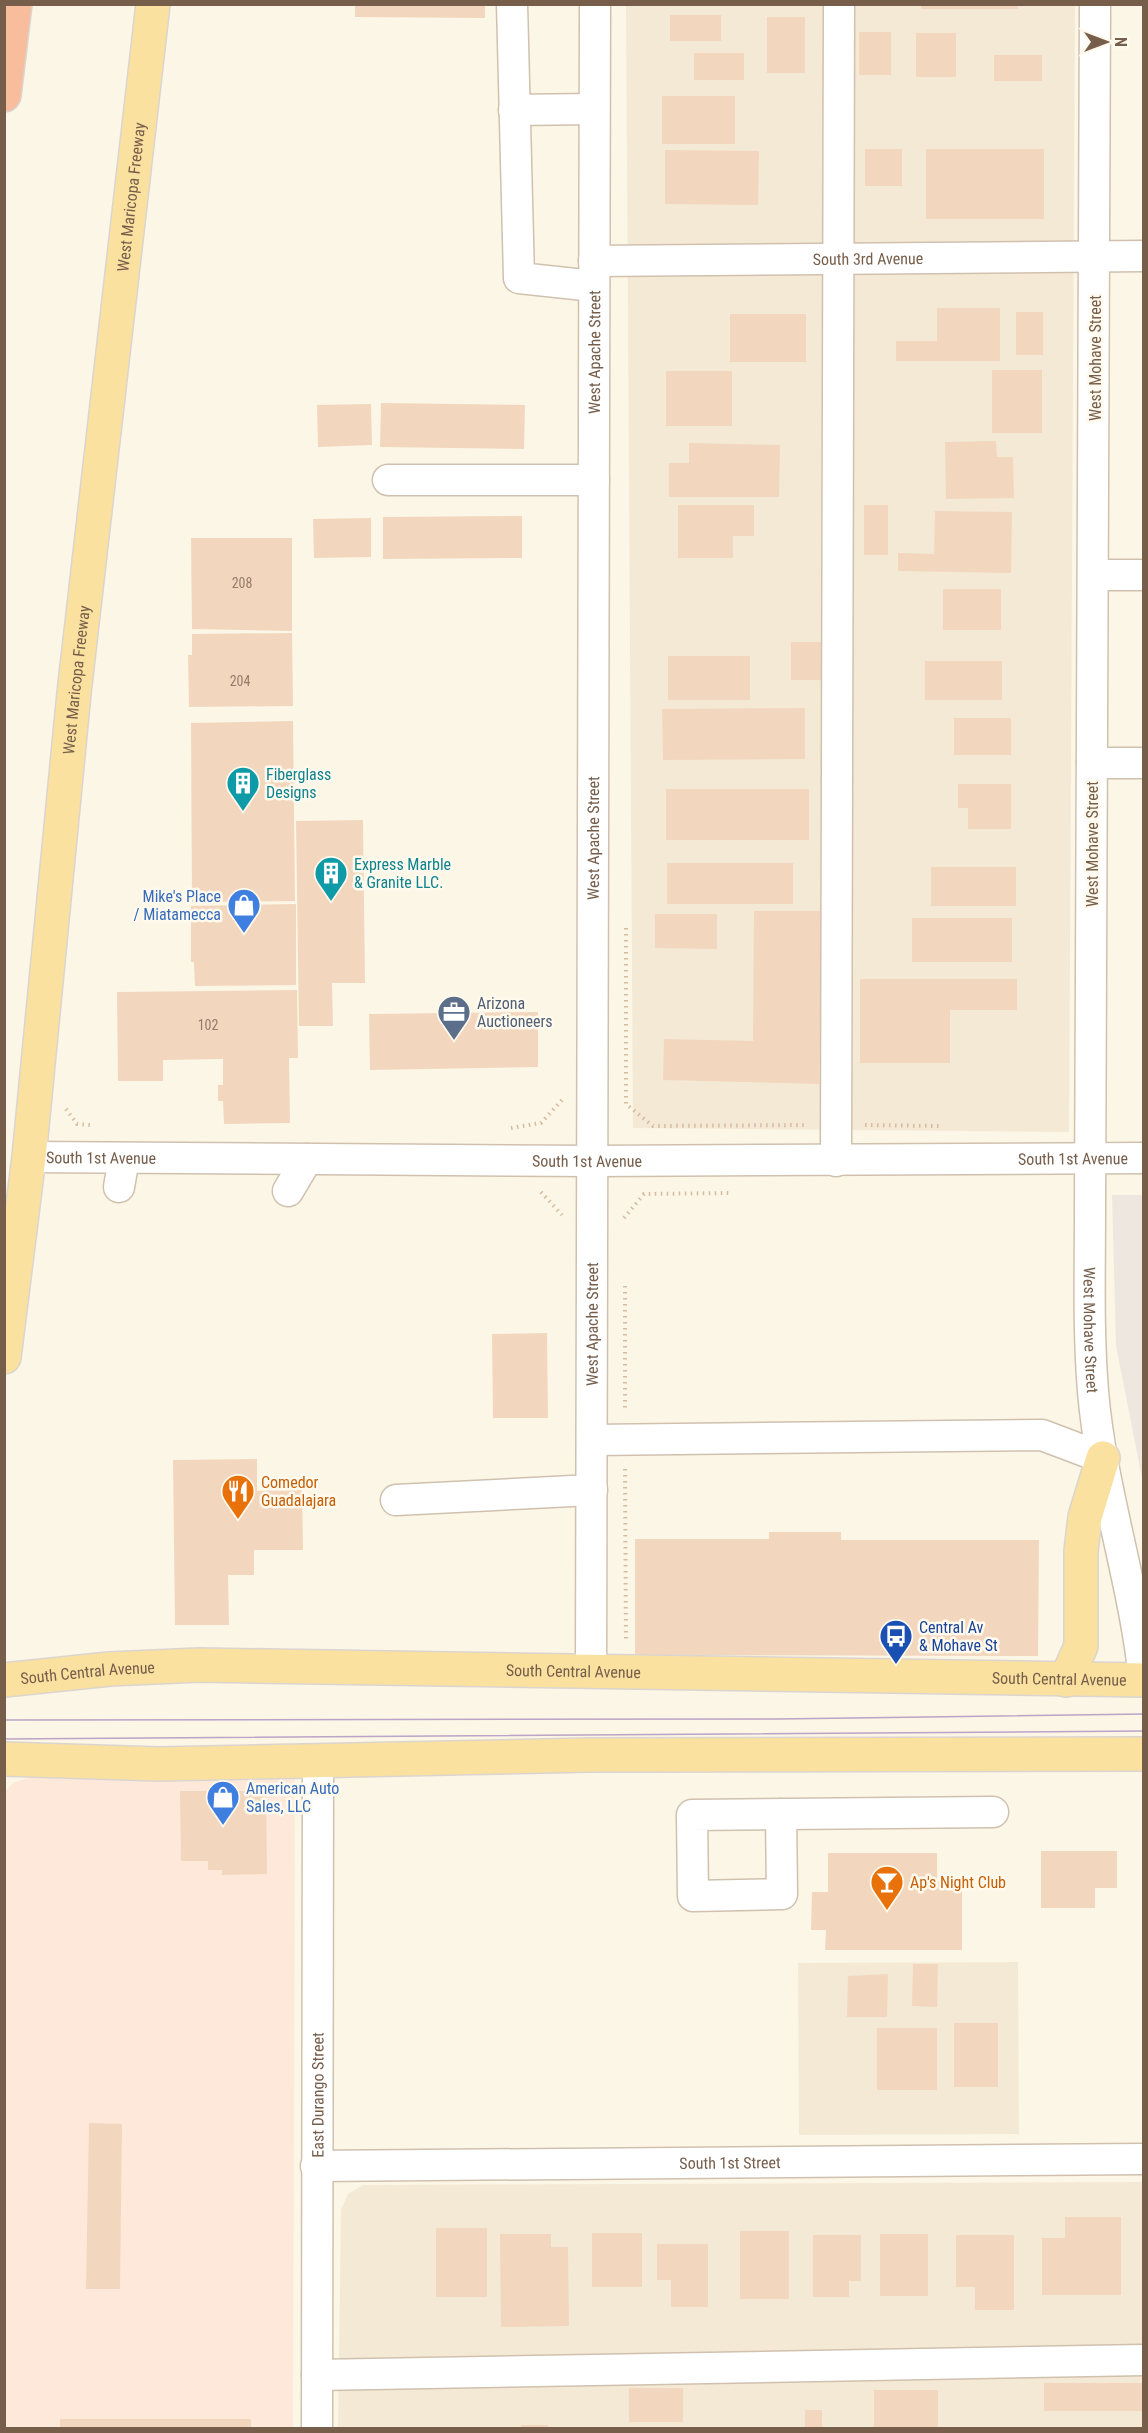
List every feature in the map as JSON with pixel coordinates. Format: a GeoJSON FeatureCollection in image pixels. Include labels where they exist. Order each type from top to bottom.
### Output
{"type":"FeatureCollection","features":[{"type":"Feature","properties":{"kind":"highway"},"geometry":{"type":"LineString","coordinates":[[4,95],[15,4]]}},
{"type":"Feature","properties":{"kind":"main road","name":"West Maricopa Freeway"},"geometry":{"type":"LineString","coordinates":[[4,1357],[29,1157],[75,693],[153,4]]}},
{"type":"Feature","properties":{"kind":"main road"},"geometry":{"type":"LineString","coordinates":[[1066,1680],[1080,1646],[1084,1529],[1103,1458]]}},
{"type":"Feature","properties":{"kind":"main road","name":"South Central Avenue"},"geometry":{"type":"LineString","coordinates":[[4,1680],[110,1669],[199,1665],[1066,1680],[1143,1679]]}},
{"type":"Feature","properties":{"kind":"main road"},"geometry":{"type":"LineString","coordinates":[[4,1759],[159,1764],[590,1755],[1143,1754]]}},
{"type":"Feature","properties":{"kind":"street"},"geometry":{"type":"LineString","coordinates":[[512,4],[514,110],[594,109]]}},
{"type":"Feature","properties":{"kind":"street","name":"West Apache Street"},"geometry":{"type":"LineString","coordinates":[[591,1672],[595,4]]}},
{"type":"Feature","properties":{"kind":"street"},"geometry":{"type":"LineString","coordinates":[[836,1161],[839,4]]}},
{"type":"Feature","properties":{"kind":"street","name":"West Mohave Street"},"geometry":{"type":"LineString","coordinates":[[1095,4],[1090,1159],[1093,1392],[1103,1458],[1140,1646],[1143,1679]]}},
{"type":"Feature","properties":{"kind":"street","name":"South 3rd Avenue"},"geometry":{"type":"LineString","coordinates":[[514,110],[519,278],[838,258],[1143,256]]}},
{"type":"Feature","properties":{"kind":"street"},"geometry":{"type":"LineString","coordinates":[[388,480],[594,480]]}},
{"type":"Feature","properties":{"kind":"street"},"geometry":{"type":"LineString","coordinates":[[1093,574],[1143,574]]}},
{"type":"Feature","properties":{"kind":"street"},"geometry":{"type":"LineString","coordinates":[[1092,763],[1143,763]]}},
{"type":"Feature","properties":{"kind":"street","name":"South 1st Avenue"},"geometry":{"type":"LineString","coordinates":[[29,1157],[594,1161],[1143,1158]]}},
{"type":"Feature","properties":{"kind":"street"},"geometry":{"type":"LineString","coordinates":[[119,1187],[124,1158]]}},
{"type":"Feature","properties":{"kind":"street"},"geometry":{"type":"LineString","coordinates":[[288,1191],[307,1159]]}},
{"type":"Feature","properties":{"kind":"street"},"geometry":{"type":"LineString","coordinates":[[592,1440],[1042,1436],[1103,1458]]}},
{"type":"Feature","properties":{"kind":"street"},"geometry":{"type":"LineString","coordinates":[[396,1500],[592,1490]]}},
{"type":"Feature","properties":{"kind":"street","name":"East Durango Street"},"geometry":{"type":"LineString","coordinates":[[318,1762],[316,2166],[318,2428]]}},
{"type":"Feature","properties":{"kind":"street"},"geometry":{"type":"LineString","coordinates":[[781,1814],[993,1812]]}},
{"type":"Feature","properties":{"kind":"street","name":"South 1st Street"},"geometry":{"type":"LineString","coordinates":[[316,2166],[1143,2159]]}},
{"type":"Feature","properties":{"kind":"street"},"geometry":{"type":"LineString","coordinates":[[317,2375],[1143,2360]]}},
{"type":"Feature","properties":{"kind":"path"},"geometry":{"type":"LineString","coordinates":[[508,1129],[541,1123],[563,1099]]}},
{"type":"Feature","properties":{"kind":"path"},"geometry":{"type":"LineString","coordinates":[[63,1105],[77,1124],[97,1125]]}},
{"type":"Feature","properties":{"kind":"path"},"geometry":{"type":"LineString","coordinates":[[543,1192],[564,1217]]}},
{"type":"Feature","properties":{"kind":"path"},"geometry":{"type":"LineString","coordinates":[[624,1227],[624,1215],[644,1194],[738,1193]]}},
{"type":"Feature","properties":{"kind":"path"},"geometry":{"type":"LineString","coordinates":[[625,1274],[626,1647]]}},
{"type":"Feature","properties":{"kind":"shaded area"},"geometry":{"type":"Polygon","coordinates":[[[626,5],[1075,5],[1069,1132],[633,1128],[626,5]]]}},
{"type":"Feature","properties":{"kind":"shaded area"},"geometry":{"type":"Polygon","coordinates":[[[1112,1195],[1143,1195],[1143,1483],[1116,1346],[1112,1195]]]}},
{"type":"Feature","properties":{"kind":"shaded area"},"geometry":{"type":"Polygon","coordinates":[[[295,1767],[293,2428],[5,2428],[5,1792],[13,1783],[55,1769],[295,1767]]]}},
{"type":"Feature","properties":{"kind":"shaded area"},"geometry":{"type":"Polygon","coordinates":[[[1018,1962],[1019,2134],[799,2135],[798,1963],[1018,1962]]]}},
{"type":"Feature","properties":{"kind":"shaded area"},"geometry":{"type":"Polygon","coordinates":[[[1143,2182],[1143,2428],[338,2428],[341,2209],[348,2194],[363,2185],[1143,2182]]]}},
{"type":"Feature","properties":{"kind":"building"},"geometry":{"type":"Polygon","coordinates":[[[355,4],[485,4],[485,18],[355,17],[355,4]]]}},
{"type":"Feature","properties":{"kind":"building"},"geometry":{"type":"Polygon","coordinates":[[[921,4],[1018,4],[1018,9],[921,9],[921,4]]]}},
{"type":"Feature","properties":{"kind":"building"},"geometry":{"type":"Polygon","coordinates":[[[670,15],[721,15],[721,41],[670,41],[670,15]]]}},
{"type":"Feature","properties":{"kind":"building"},"geometry":{"type":"Polygon","coordinates":[[[767,17],[805,17],[805,73],[767,73],[767,17]]]}},
{"type":"Feature","properties":{"kind":"building"},"geometry":{"type":"Polygon","coordinates":[[[859,32],[891,32],[891,75],[859,75],[859,32]]]}},
{"type":"Feature","properties":{"kind":"building"},"geometry":{"type":"Polygon","coordinates":[[[916,33],[956,33],[956,77],[916,77],[916,33]]]}},
{"type":"Feature","properties":{"kind":"building"},"geometry":{"type":"Polygon","coordinates":[[[694,53],[744,53],[744,80],[694,80],[694,53]]]}},
{"type":"Feature","properties":{"kind":"building"},"geometry":{"type":"Polygon","coordinates":[[[994,55],[1042,55],[1042,81],[994,81],[994,55]]]}},
{"type":"Feature","properties":{"kind":"building"},"geometry":{"type":"Polygon","coordinates":[[[662,96],[735,96],[735,144],[662,144],[662,96]]]}},
{"type":"Feature","properties":{"kind":"building"},"geometry":{"type":"Polygon","coordinates":[[[865,149],[902,149],[902,186],[865,186],[865,149]]]}},
{"type":"Feature","properties":{"kind":"building"},"geometry":{"type":"Polygon","coordinates":[[[926,149],[1044,149],[1044,219],[926,219],[926,149]]]}},
{"type":"Feature","properties":{"kind":"building"},"geometry":{"type":"Polygon","coordinates":[[[665,150],[759,151],[758,205],[665,204],[665,150]]]}},
{"type":"Feature","properties":{"kind":"building"},"geometry":{"type":"Polygon","coordinates":[[[937,308],[1000,308],[1000,361],[896,361],[896,341],[937,341],[937,308]]]}},
{"type":"Feature","properties":{"kind":"building"},"geometry":{"type":"Polygon","coordinates":[[[1016,312],[1043,312],[1043,355],[1016,355],[1016,312]]]}},
{"type":"Feature","properties":{"kind":"building"},"geometry":{"type":"Polygon","coordinates":[[[730,314],[806,314],[806,362],[730,362],[730,314]]]}},
{"type":"Feature","properties":{"kind":"building"},"geometry":{"type":"Polygon","coordinates":[[[992,370],[1042,370],[1042,433],[992,433],[992,370]]]}},
{"type":"Feature","properties":{"kind":"building"},"geometry":{"type":"Polygon","coordinates":[[[666,371],[732,371],[732,426],[666,426],[666,371]]]}},
{"type":"Feature","properties":{"kind":"building"},"geometry":{"type":"Polygon","coordinates":[[[381,403],[525,405],[524,449],[380,447],[381,403]]]}},
{"type":"Feature","properties":{"kind":"building"},"geometry":{"type":"Polygon","coordinates":[[[371,404],[372,445],[318,447],[317,405],[371,404]]]}},
{"type":"Feature","properties":{"kind":"building"},"geometry":{"type":"Polygon","coordinates":[[[996,441],[997,457],[1013,457],[1014,498],[946,499],[945,442],[996,441]]]}},
{"type":"Feature","properties":{"kind":"building"},"geometry":{"type":"Polygon","coordinates":[[[689,443],[780,445],[779,497],[669,497],[669,463],[689,463],[689,443]]]}},
{"type":"Feature","properties":{"kind":"building"},"geometry":{"type":"Polygon","coordinates":[[[678,505],[754,505],[754,536],[733,536],[733,558],[678,558],[678,505]]]}},
{"type":"Feature","properties":{"kind":"building"},"geometry":{"type":"Polygon","coordinates":[[[864,505],[888,505],[888,555],[864,555],[864,505]]]}},
{"type":"Feature","properties":{"kind":"building"},"geometry":{"type":"Polygon","coordinates":[[[935,511],[1012,512],[1011,573],[898,571],[898,553],[934,554],[935,511]]]}},
{"type":"Feature","properties":{"kind":"building"},"geometry":{"type":"Polygon","coordinates":[[[522,516],[522,558],[383,559],[383,517],[522,516]]]}},
{"type":"Feature","properties":{"kind":"building"},"geometry":{"type":"Polygon","coordinates":[[[371,518],[371,557],[314,558],[313,519],[371,518]]]}},
{"type":"Feature","properties":{"kind":"building"},"geometry":{"type":"Polygon","coordinates":[[[191,538],[292,538],[292,631],[192,629],[191,538]]]}},
{"type":"Feature","properties":{"kind":"building"},"geometry":{"type":"Polygon","coordinates":[[[943,589],[1001,589],[1001,630],[943,630],[943,589]]]}},
{"type":"Feature","properties":{"kind":"building"},"geometry":{"type":"Polygon","coordinates":[[[292,633],[293,706],[189,707],[188,655],[192,655],[192,634],[292,633]]]}},
{"type":"Feature","properties":{"kind":"building"},"geometry":{"type":"Polygon","coordinates":[[[791,642],[824,642],[824,680],[791,680],[791,642]]]}},
{"type":"Feature","properties":{"kind":"building"},"geometry":{"type":"Polygon","coordinates":[[[668,656],[750,656],[750,700],[668,700],[668,656]]]}},
{"type":"Feature","properties":{"kind":"building"},"geometry":{"type":"Polygon","coordinates":[[[925,661],[1002,661],[1002,700],[925,700],[925,661]]]}},
{"type":"Feature","properties":{"kind":"building"},"geometry":{"type":"Polygon","coordinates":[[[805,708],[805,759],[663,760],[662,709],[805,708]]]}},
{"type":"Feature","properties":{"kind":"building"},"geometry":{"type":"Polygon","coordinates":[[[954,718],[1011,718],[1011,755],[954,755],[954,718]]]}},
{"type":"Feature","properties":{"kind":"building","name":"Fiberglass Designs"},"geometry":{"type":"Polygon","coordinates":[[[293,721],[295,901],[192,902],[191,723],[293,721]]]}},
{"type":"Feature","properties":{"kind":"building"},"geometry":{"type":"Polygon","coordinates":[[[958,784],[1011,784],[1011,829],[968,829],[968,808],[958,808],[958,784]]]}},
{"type":"Feature","properties":{"kind":"building"},"geometry":{"type":"Polygon","coordinates":[[[666,789],[809,789],[809,840],[666,840],[666,789]]]}},
{"type":"Feature","properties":{"kind":"building","name":"Express Marble & Granite LLC."},"geometry":{"type":"Polygon","coordinates":[[[363,820],[365,983],[332,983],[333,1026],[299,1026],[296,821],[363,820]]]}},
{"type":"Feature","properties":{"kind":"building"},"geometry":{"type":"Polygon","coordinates":[[[667,863],[793,863],[793,904],[667,904],[667,863]]]}},
{"type":"Feature","properties":{"kind":"building"},"geometry":{"type":"Polygon","coordinates":[[[931,867],[1016,867],[1016,906],[931,906],[931,867]]]}},
{"type":"Feature","properties":{"kind":"building","name":"Mike's Place / Miatamecca"},"geometry":{"type":"Polygon","coordinates":[[[296,904],[296,985],[195,986],[194,962],[191,962],[191,906],[296,904]]]}},
{"type":"Feature","properties":{"kind":"building"},"geometry":{"type":"Polygon","coordinates":[[[754,911],[822,911],[819,1084],[663,1080],[664,1039],[753,1041],[754,911]]]}},
{"type":"Feature","properties":{"kind":"building"},"geometry":{"type":"Polygon","coordinates":[[[655,914],[717,914],[717,949],[655,948],[655,914]]]}},
{"type":"Feature","properties":{"kind":"building"},"geometry":{"type":"Polygon","coordinates":[[[912,918],[1012,918],[1012,962],[912,962],[912,918]]]}},
{"type":"Feature","properties":{"kind":"building"},"geometry":{"type":"Polygon","coordinates":[[[860,979],[1017,979],[1017,1010],[950,1010],[950,1063],[860,1063],[860,979]]]}},
{"type":"Feature","properties":{"kind":"building"},"geometry":{"type":"Polygon","coordinates":[[[297,990],[298,1058],[289,1058],[290,1123],[224,1124],[223,1101],[218,1101],[218,1085],[223,1085],[223,1059],[163,1060],[163,1081],[118,1081],[117,992],[297,990]]]}},
{"type":"Feature","properties":{"kind":"building","name":"Arizona Auctioneers"},"geometry":{"type":"Polygon","coordinates":[[[538,1012],[538,1067],[370,1070],[369,1014],[538,1012]]]}},
{"type":"Feature","properties":{"kind":"building"},"geometry":{"type":"Polygon","coordinates":[[[547,1333],[548,1418],[493,1418],[492,1334],[547,1333]]]}},
{"type":"Feature","properties":{"kind":"building","name":"Comedor Guadalajara"},"geometry":{"type":"Polygon","coordinates":[[[257,1459],[257,1491],[302,1490],[303,1550],[254,1550],[254,1575],[228,1575],[229,1625],[175,1625],[173,1460],[257,1459]]]}},
{"type":"Feature","properties":{"kind":"building"},"geometry":{"type":"Polygon","coordinates":[[[769,1532],[841,1532],[841,1540],[1039,1540],[1038,1656],[635,1655],[635,1539],[769,1539],[769,1532]]]}},
{"type":"Feature","properties":{"kind":"building","name":"American Auto Sales, LLC"},"geometry":{"type":"Polygon","coordinates":[[[180,1791],[266,1791],[267,1874],[222,1875],[222,1870],[208,1870],[208,1861],[181,1861],[180,1791]]]}},
{"type":"Feature","properties":{"kind":"building"},"geometry":{"type":"Polygon","coordinates":[[[1041,1851],[1117,1851],[1117,1888],[1095,1888],[1095,1908],[1041,1908],[1041,1851]]]}},
{"type":"Feature","properties":{"kind":"building","name":"Ap's Night Club"},"geometry":{"type":"Polygon","coordinates":[[[828,1853],[937,1853],[937,1881],[962,1881],[962,1950],[825,1950],[826,1930],[811,1930],[812,1892],[828,1892],[828,1853]]]}},
{"type":"Feature","properties":{"kind":"building"},"geometry":{"type":"Polygon","coordinates":[[[913,1964],[938,1964],[937,2007],[912,2006],[913,1964]]]}},
{"type":"Feature","properties":{"kind":"building"},"geometry":{"type":"Polygon","coordinates":[[[888,1974],[887,2017],[847,2017],[848,1976],[888,1974]]]}},
{"type":"Feature","properties":{"kind":"building"},"geometry":{"type":"Polygon","coordinates":[[[954,2023],[998,2023],[998,2087],[954,2087],[954,2023]]]}},
{"type":"Feature","properties":{"kind":"building"},"geometry":{"type":"Polygon","coordinates":[[[877,2028],[937,2028],[937,2090],[877,2090],[877,2028]]]}},
{"type":"Feature","properties":{"kind":"building"},"geometry":{"type":"Polygon","coordinates":[[[89,2123],[122,2124],[120,2289],[86,2289],[89,2123]]]}},
{"type":"Feature","properties":{"kind":"building"},"geometry":{"type":"Polygon","coordinates":[[[1065,2217],[1121,2217],[1121,2295],[1042,2295],[1042,2238],[1065,2238],[1065,2217]]]}},
{"type":"Feature","properties":{"kind":"building"},"geometry":{"type":"Polygon","coordinates":[[[436,2228],[487,2228],[487,2297],[436,2297],[436,2228]]]}},
{"type":"Feature","properties":{"kind":"building"},"geometry":{"type":"Polygon","coordinates":[[[740,2231],[789,2231],[789,2299],[740,2299],[740,2231]]]}},
{"type":"Feature","properties":{"kind":"building"},"geometry":{"type":"Polygon","coordinates":[[[592,2233],[642,2233],[642,2287],[592,2287],[592,2233]]]}},
{"type":"Feature","properties":{"kind":"building"},"geometry":{"type":"Polygon","coordinates":[[[500,2234],[551,2234],[551,2247],[568,2247],[569,2326],[501,2327],[500,2234]]]}},
{"type":"Feature","properties":{"kind":"building"},"geometry":{"type":"Polygon","coordinates":[[[880,2234],[928,2234],[928,2296],[880,2296],[880,2234]]]}},
{"type":"Feature","properties":{"kind":"building"},"geometry":{"type":"Polygon","coordinates":[[[813,2235],[861,2235],[861,2281],[849,2281],[849,2297],[813,2297],[813,2235]]]}},
{"type":"Feature","properties":{"kind":"building"},"geometry":{"type":"Polygon","coordinates":[[[956,2235],[1014,2235],[1014,2310],[975,2310],[975,2287],[956,2287],[956,2235]]]}},
{"type":"Feature","properties":{"kind":"building"},"geometry":{"type":"Polygon","coordinates":[[[657,2244],[708,2244],[708,2307],[671,2307],[671,2280],[657,2280],[657,2244]]]}},
{"type":"Feature","properties":{"kind":"building"},"geometry":{"type":"Polygon","coordinates":[[[1044,2383],[1144,2383],[1144,2411],[1044,2411],[1044,2383]]]}},
{"type":"Feature","properties":{"kind":"building"},"geometry":{"type":"Polygon","coordinates":[[[629,2388],[683,2388],[683,2422],[629,2422],[629,2388]]]}},
{"type":"Feature","properties":{"kind":"building"},"geometry":{"type":"Polygon","coordinates":[[[874,2390],[938,2390],[938,2428],[874,2428],[874,2390]]]}},
{"type":"Feature","properties":{"kind":"building"},"geometry":{"type":"Polygon","coordinates":[[[805,2410],[822,2410],[822,2428],[805,2428],[805,2410]]]}},
{"type":"Feature","properties":{"kind":"building"},"geometry":{"type":"Polygon","coordinates":[[[60,2419],[251,2419],[251,2428],[60,2428],[60,2419]]]}},
{"type":"Feature","properties":{"kind":"building"},"geometry":{"type":"Polygon","coordinates":[[[521,2425],[548,2425],[548,2428],[521,2428],[521,2425]]]}},
{"type":"Feature","properties":{"kind":"tram line"},"geometry":{"type":"LineString","coordinates":[[4,1720],[778,1719],[1144,1714]]}},
{"type":"Feature","properties":{"kind":"tram line"},"geometry":{"type":"LineString","coordinates":[[4,1739],[1144,1731]]}},
{"type":"Feature","properties":{"kind":"place","name":"Fiberglass Designs"},"geometry":{"type":"Point","coordinates":[243,812]}},
{"type":"Feature","properties":{"kind":"place","name":"Express Marble & Granite LLC."},"geometry":{"type":"Point","coordinates":[331,902]}},
{"type":"Feature","properties":{"kind":"place","name":"Mike's Place / Miatamecca"},"geometry":{"type":"Point","coordinates":[244,934]}},
{"type":"Feature","properties":{"kind":"place","name":"Arizona Auctioneers"},"geometry":{"type":"Point","coordinates":[454,1041]}},
{"type":"Feature","properties":{"kind":"place","name":"Comedor Guadalajara"},"geometry":{"type":"Point","coordinates":[238,1520]}},
{"type":"Feature","properties":{"kind":"place","name":"Central Av & Mohave St"},"geometry":{"type":"Point","coordinates":[896,1665]}},
{"type":"Feature","properties":{"kind":"place","name":"American Auto Sales, LLC"},"geometry":{"type":"Point","coordinates":[223,1826]}},
{"type":"Feature","properties":{"kind":"place","name":"Ap's Night Club"},"geometry":{"type":"Point","coordinates":[887,1911]}}]}
